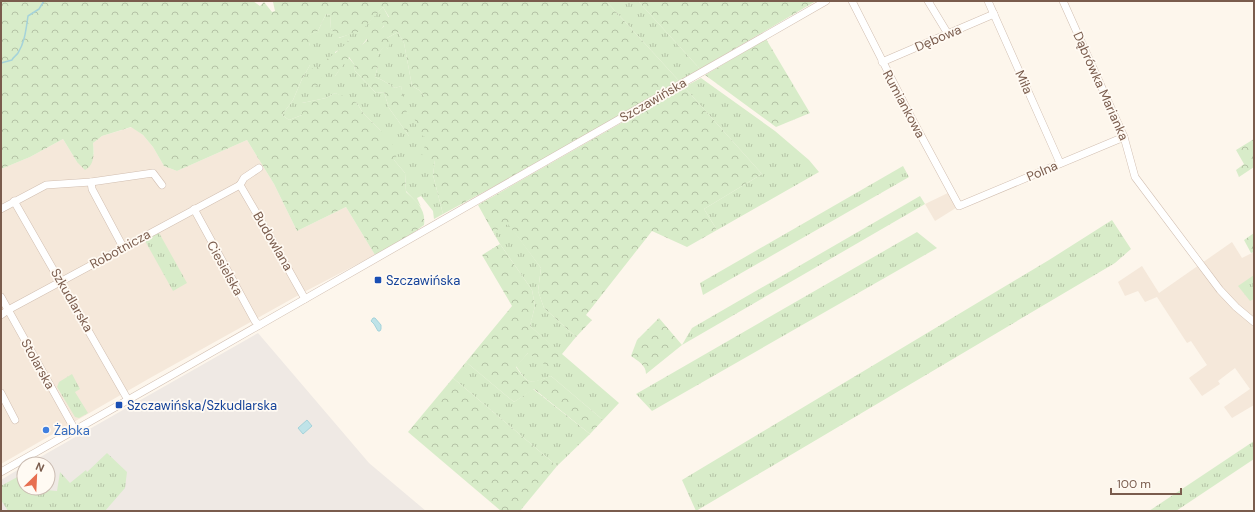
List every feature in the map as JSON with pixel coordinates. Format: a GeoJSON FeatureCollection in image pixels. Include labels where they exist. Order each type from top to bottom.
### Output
{"type":"FeatureCollection","features":[{"type":"Feature","properties":{"kind":"street","name":"Szczawińska"},"geometry":{"type":"LineString","coordinates":[[1,472],[826,1]]}},
{"type":"Feature","properties":{"kind":"street","name":"Rumiankowa"},"geometry":{"type":"LineString","coordinates":[[852,1],[882,62],[959,206]]}},
{"type":"Feature","properties":{"kind":"street"},"geometry":{"type":"LineString","coordinates":[[928,1],[948,34]]}},
{"type":"Feature","properties":{"kind":"street","name":"Miła"},"geometry":{"type":"LineString","coordinates":[[988,1],[1060,164]]}},
{"type":"Feature","properties":{"kind":"street","name":"Dąbrówka Marianka"},"geometry":{"type":"LineString","coordinates":[[1063,1],[1124,137],[1133,173],[1138,182],[1220,290],[1236,307],[1254,322]]}},
{"type":"Feature","properties":{"kind":"street","name":"Dębowa"},"geometry":{"type":"LineString","coordinates":[[882,62],[994,14]]}},
{"type":"Feature","properties":{"kind":"street","name":"Polna"},"geometry":{"type":"LineString","coordinates":[[959,206],[1124,137]]}},
{"type":"Feature","properties":{"kind":"street","name":"Robotnicza"},"geometry":{"type":"LineString","coordinates":[[1,315],[123,246],[240,185],[244,178],[259,168]]}},
{"type":"Feature","properties":{"kind":"street"},"geometry":{"type":"LineString","coordinates":[[1,209],[46,185],[91,182],[153,173],[162,185]]}},
{"type":"Feature","properties":{"kind":"street"},"geometry":{"type":"LineString","coordinates":[[91,182],[92,189],[123,246]]}},
{"type":"Feature","properties":{"kind":"street","name":"Budowlana"},"geometry":{"type":"LineString","coordinates":[[240,185],[305,299]]}},
{"type":"Feature","properties":{"kind":"street","name":"Szkudlarska"},"geometry":{"type":"LineString","coordinates":[[14,202],[128,400]]}},
{"type":"Feature","properties":{"kind":"street","name":"Ciesielska"},"geometry":{"type":"LineString","coordinates":[[194,209],[255,321],[259,325]]}},
{"type":"Feature","properties":{"kind":"street","name":"Stolarska"},"geometry":{"type":"LineString","coordinates":[[1,297],[75,430]]}},
{"type":"Feature","properties":{"kind":"street"},"geometry":{"type":"LineString","coordinates":[[1,393],[15,420]]}},
{"type":"Feature","properties":{"kind":"shaded area"},"geometry":{"type":"Polygon","coordinates":[[[132,127],[143,135],[153,147],[164,166],[177,171],[247,140],[274,184],[297,231],[346,207],[375,255],[306,291],[150,378],[1,464],[1,169],[30,157],[63,139],[77,162],[94,154],[93,143],[102,136],[132,127]]]}},
{"type":"Feature","properties":{"kind":"shaded area"},"geometry":{"type":"Polygon","coordinates":[[[950,192],[959,206],[935,221],[925,204],[950,192]]]}},
{"type":"Feature","properties":{"kind":"shaded area"},"geometry":{"type":"Polygon","coordinates":[[[1232,242],[1242,258],[1254,252],[1254,405],[1232,418],[1224,407],[1250,389],[1235,368],[1218,381],[1220,384],[1202,396],[1189,378],[1207,365],[1191,341],[1187,343],[1157,297],[1145,302],[1138,291],[1125,296],[1118,282],[1142,266],[1159,293],[1232,242]]]}},
{"type":"Feature","properties":{"kind":"shaded area"},"geometry":{"type":"Polygon","coordinates":[[[258,333],[369,463],[426,511],[1,511],[1,480],[16,471],[16,496],[56,496],[56,456],[42,456],[258,333]]]}},
{"type":"Feature","properties":{"kind":"green space"},"geometry":{"type":"Polygon","coordinates":[[[1,1],[253,1],[260,6],[264,2],[272,12],[275,11],[273,2],[275,1],[606,1],[680,82],[443,214],[433,175],[435,160],[421,159],[427,138],[419,134],[414,117],[424,96],[419,90],[412,86],[404,43],[398,32],[387,38],[390,43],[388,49],[385,46],[378,54],[378,66],[375,77],[395,88],[401,86],[411,132],[409,136],[389,108],[384,92],[376,93],[355,71],[354,64],[349,57],[335,76],[329,72],[326,60],[342,48],[349,39],[355,37],[362,45],[367,40],[367,31],[375,29],[380,30],[384,26],[381,19],[389,17],[383,7],[361,31],[338,38],[331,29],[330,15],[326,14],[318,31],[308,36],[310,46],[310,65],[293,100],[282,115],[289,120],[302,115],[302,103],[326,98],[335,93],[349,98],[357,103],[363,113],[399,152],[394,160],[405,173],[406,192],[420,206],[424,214],[424,225],[410,235],[375,255],[346,207],[297,231],[274,184],[247,140],[177,171],[164,166],[153,147],[143,135],[131,127],[102,136],[93,143],[94,154],[92,162],[91,165],[85,170],[77,162],[63,139],[30,157],[1,169],[1,1]]]}},
{"type":"Feature","properties":{"kind":"green space"},"geometry":{"type":"Polygon","coordinates":[[[606,1],[638,1],[700,69],[680,82],[606,1]]]}},
{"type":"Feature","properties":{"kind":"green space"},"geometry":{"type":"Polygon","coordinates":[[[638,1],[816,1],[700,69],[638,1]]]}},
{"type":"Feature","properties":{"kind":"green space"},"geometry":{"type":"Polygon","coordinates":[[[383,7],[389,18],[380,31],[375,29],[362,45],[349,39],[345,47],[335,52],[335,76],[348,57],[354,64],[355,71],[376,93],[384,92],[389,108],[409,136],[401,86],[395,88],[375,77],[378,66],[378,54],[385,45],[388,49],[387,38],[398,32],[404,43],[412,86],[419,90],[424,96],[427,138],[435,160],[433,175],[443,214],[434,219],[433,211],[421,196],[417,198],[421,207],[406,191],[405,173],[394,160],[380,130],[363,113],[357,103],[335,93],[326,98],[302,103],[302,115],[289,120],[282,115],[293,100],[310,65],[310,46],[307,36],[318,31],[326,14],[330,15],[331,29],[339,38],[361,30],[383,7]]]}},
{"type":"Feature","properties":{"kind":"green space"},"geometry":{"type":"Polygon","coordinates":[[[766,39],[810,113],[776,127],[705,75],[766,39]]]}},
{"type":"Feature","properties":{"kind":"green space"},"geometry":{"type":"Polygon","coordinates":[[[318,67],[322,75],[319,84],[312,89],[308,79],[311,69],[318,67]]]}},
{"type":"Feature","properties":{"kind":"green space"},"geometry":{"type":"Polygon","coordinates":[[[701,78],[775,131],[809,160],[819,172],[717,230],[704,209],[762,174],[684,87],[701,78]]]}},
{"type":"Feature","properties":{"kind":"green space"},"geometry":{"type":"Polygon","coordinates":[[[684,87],[762,174],[704,209],[717,230],[687,247],[652,231],[586,315],[592,320],[576,337],[544,308],[538,291],[541,268],[508,224],[493,232],[478,205],[684,87]]]}},
{"type":"Feature","properties":{"kind":"green space"},"geometry":{"type":"Polygon","coordinates":[[[1254,139],[1254,167],[1239,177],[1236,170],[1244,164],[1236,150],[1254,139]]]}},
{"type":"Feature","properties":{"kind":"green space"},"geometry":{"type":"Polygon","coordinates":[[[903,166],[909,177],[703,295],[700,283],[903,166]]]}},
{"type":"Feature","properties":{"kind":"green space"},"geometry":{"type":"Polygon","coordinates":[[[920,196],[925,204],[682,345],[692,328],[920,196]]]}},
{"type":"Feature","properties":{"kind":"green space"},"geometry":{"type":"Polygon","coordinates":[[[1112,220],[1131,249],[1115,263],[696,511],[682,480],[1049,260],[1112,220]]]}},
{"type":"Feature","properties":{"kind":"green space"},"geometry":{"type":"Polygon","coordinates":[[[508,223],[541,268],[538,291],[544,308],[576,337],[562,354],[619,403],[603,420],[551,376],[538,381],[530,382],[524,377],[516,366],[528,353],[561,354],[530,326],[535,306],[532,290],[493,232],[508,223]]]}},
{"type":"Feature","properties":{"kind":"green space"},"geometry":{"type":"Polygon","coordinates":[[[158,231],[187,283],[173,291],[144,239],[158,231]]]}},
{"type":"Feature","properties":{"kind":"green space"},"geometry":{"type":"Polygon","coordinates":[[[917,232],[937,248],[652,411],[636,394],[917,232]]]}},
{"type":"Feature","properties":{"kind":"green space"},"geometry":{"type":"Polygon","coordinates":[[[1254,233],[1254,252],[1251,253],[1244,240],[1254,233]]]}},
{"type":"Feature","properties":{"kind":"green space"},"geometry":{"type":"Polygon","coordinates":[[[500,244],[532,290],[535,306],[530,326],[562,354],[550,368],[528,353],[516,367],[527,380],[530,381],[551,376],[603,420],[590,434],[534,389],[514,402],[466,362],[512,306],[482,255],[500,244]]]}},
{"type":"Feature","properties":{"kind":"green space"},"geometry":{"type":"Polygon","coordinates":[[[1254,275],[1254,299],[1250,301],[1238,286],[1254,275]]]}},
{"type":"Feature","properties":{"kind":"green space"},"geometry":{"type":"Polygon","coordinates":[[[659,318],[682,345],[646,374],[645,368],[631,356],[637,340],[659,318]]]}},
{"type":"Feature","properties":{"kind":"green space"},"geometry":{"type":"Polygon","coordinates":[[[466,362],[514,402],[533,389],[590,434],[557,466],[453,378],[466,362]]]}},
{"type":"Feature","properties":{"kind":"green space"},"geometry":{"type":"Polygon","coordinates":[[[72,374],[80,389],[75,392],[88,413],[79,418],[75,417],[57,387],[59,382],[72,374]]]}},
{"type":"Feature","properties":{"kind":"green space"},"geometry":{"type":"Polygon","coordinates":[[[453,378],[557,466],[520,511],[501,511],[408,432],[453,378]]]}},
{"type":"Feature","properties":{"kind":"green space"},"geometry":{"type":"Polygon","coordinates":[[[1254,441],[1254,459],[1176,511],[1149,511],[1254,441]]]}},
{"type":"Feature","properties":{"kind":"green space"},"geometry":{"type":"Polygon","coordinates":[[[107,453],[127,472],[125,488],[105,511],[8,511],[1,500],[1,486],[16,478],[16,496],[56,496],[60,472],[70,483],[86,470],[87,472],[107,453]]]}},
{"type":"Feature","properties":{"kind":"water"},"geometry":{"type":"Polygon","coordinates":[[[375,318],[381,325],[380,331],[378,331],[371,321],[375,318]]]}},
{"type":"Feature","properties":{"kind":"water"},"geometry":{"type":"Polygon","coordinates":[[[307,420],[312,426],[303,434],[298,428],[307,420]]]}},
{"type":"Feature","properties":{"kind":"waterway"},"geometry":{"type":"LineString","coordinates":[[1,63],[12,60],[18,53],[24,40],[28,16],[39,9],[44,1]]}},
{"type":"Feature","properties":{"kind":"place","name":"Szczawińska"},"geometry":{"type":"Point","coordinates":[378,280]}},
{"type":"Feature","properties":{"kind":"place","name":"Szczawińska/Szkudlarska"},"geometry":{"type":"Point","coordinates":[119,405]}},
{"type":"Feature","properties":{"kind":"place","name":"Żabka"},"geometry":{"type":"Point","coordinates":[46,430]}}]}
